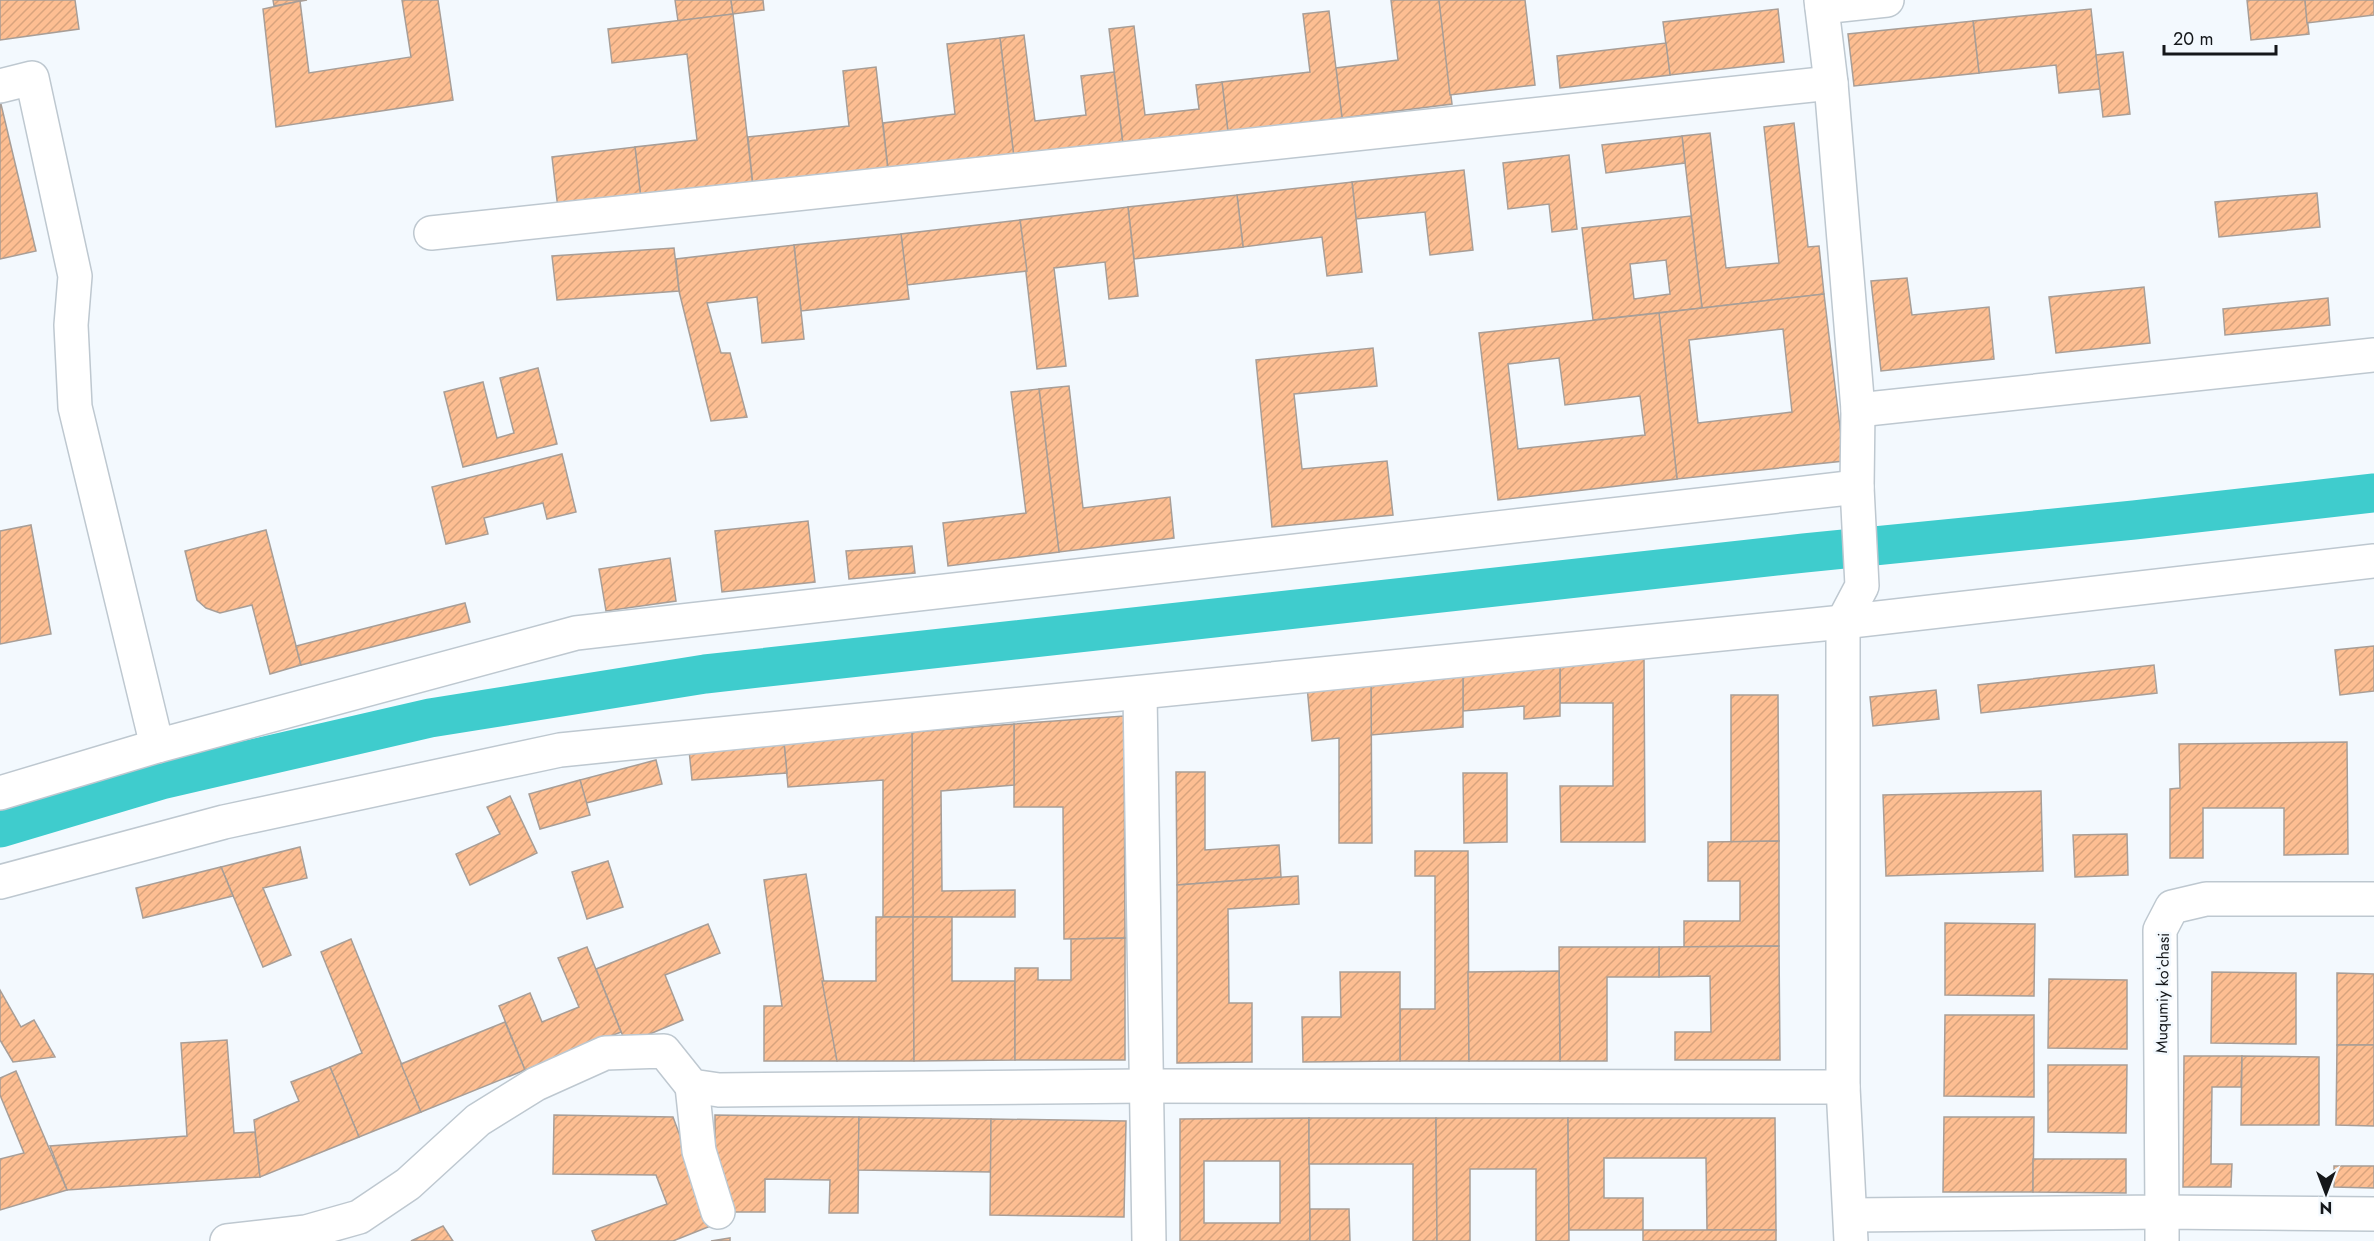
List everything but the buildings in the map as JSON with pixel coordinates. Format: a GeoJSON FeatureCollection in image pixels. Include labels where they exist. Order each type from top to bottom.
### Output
{"type":"FeatureCollection","features":[{"type":"Feature","properties":{"kind":"street"},"geometry":{"type":"LineString","coordinates":[[1887,0],[1822,4],[1831,83],[1858,410],[1857,487],[1863,586],[1843,622],[1843,1087],[1851,1228],[2162,1227],[2374,1214]]}},
{"type":"Feature","properties":{"kind":"street"},"geometry":{"type":"LineString","coordinates":[[0,86],[32,78],[75,276],[71,325],[75,407],[157,746]]}},
{"type":"Feature","properties":{"kind":"street"},"geometry":{"type":"LineString","coordinates":[[431,233],[1831,83]]}},
{"type":"Feature","properties":{"kind":"street"},"geometry":{"type":"LineString","coordinates":[[1858,410],[2374,355]]}},
{"type":"Feature","properties":{"kind":"street"},"geometry":{"type":"LineString","coordinates":[[0,793],[157,746],[576,633],[1857,487]]}},
{"type":"Feature","properties":{"kind":"street"},"geometry":{"type":"LineString","coordinates":[[0,882],[224,822],[560,750],[1140,694],[1843,622],[2374,561]]}},
{"type":"Feature","properties":{"kind":"street"},"geometry":{"type":"LineString","coordinates":[[1140,694],[1149,1241]]}},
{"type":"Feature","properties":{"kind":"street","name":"Muqumiy koʻchasi"},"geometry":{"type":"LineString","coordinates":[[2162,1227],[2160,930],[2172,908],[2206,899],[2374,898]]}},
{"type":"Feature","properties":{"kind":"street"},"geometry":{"type":"LineString","coordinates":[[227,1241],[306,1232],[359,1216],[408,1184],[478,1120],[536,1084],[605,1053],[664,1051],[692,1086],[699,1151],[718,1212]]}},
{"type":"Feature","properties":{"kind":"street"},"geometry":{"type":"LineString","coordinates":[[692,1086],[719,1090],[1145,1086],[1843,1087]]}},
{"type":"Feature","properties":{"kind":"waterway"},"geometry":{"type":"LineString","coordinates":[[0,828],[161,780],[430,718],[705,674],[1804,553],[2374,493]]}}]}
